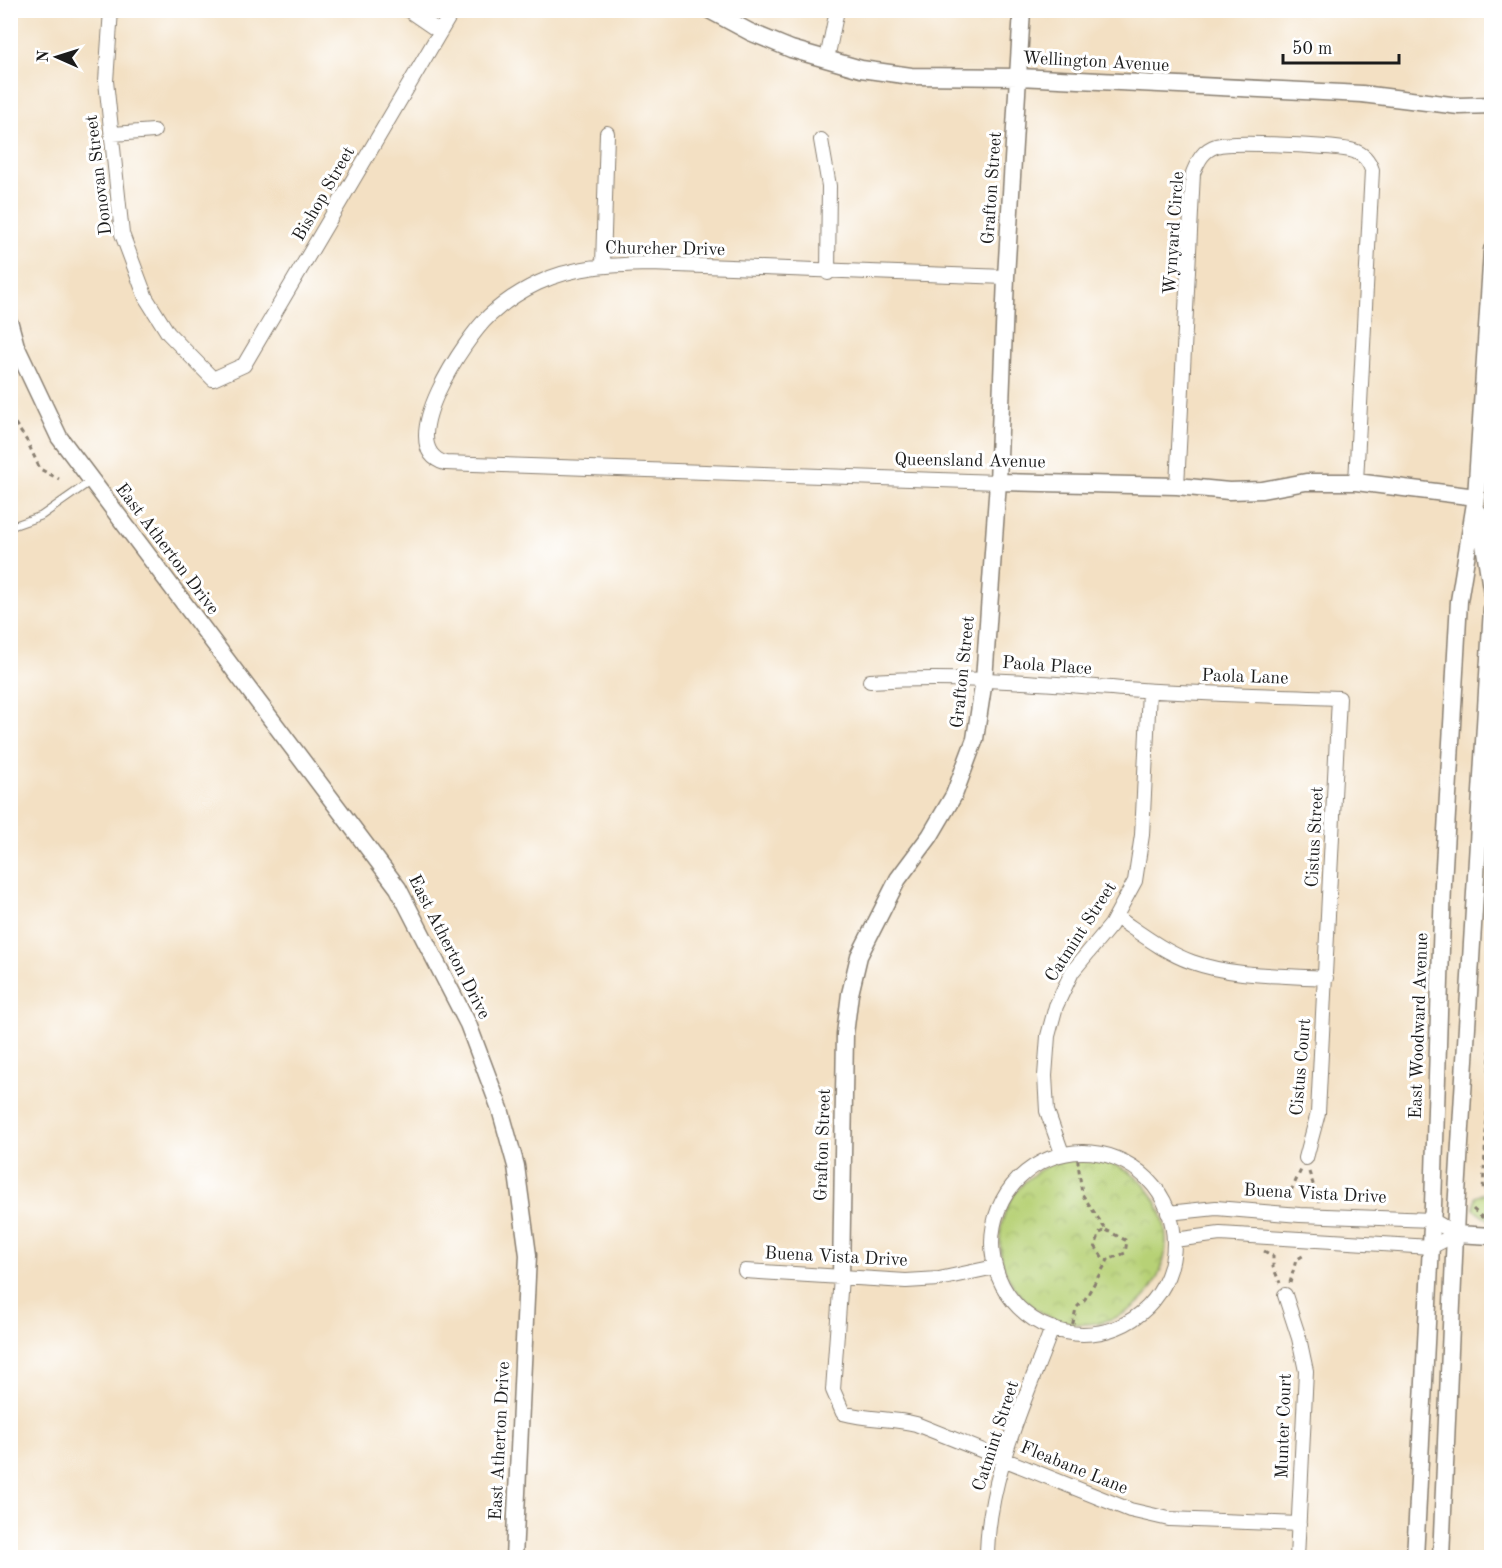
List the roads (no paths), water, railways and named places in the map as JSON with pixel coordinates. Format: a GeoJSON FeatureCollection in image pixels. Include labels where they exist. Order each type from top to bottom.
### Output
{"type":"FeatureCollection","features":[{"type":"Feature","properties":{"kind":"street","name":"Donovan Street"},"geometry":{"type":"LineString","coordinates":[[111,10],[106,81],[122,234],[146,298],[168,333],[213,379]]}},
{"type":"Feature","properties":{"kind":"street"},"geometry":{"type":"LineString","coordinates":[[408,10],[440,32]]}},
{"type":"Feature","properties":{"kind":"street","name":"Bishop Street"},"geometry":{"type":"LineString","coordinates":[[213,379],[244,365],[453,10]]}},
{"type":"Feature","properties":{"kind":"street","name":"Wellington Avenue"},"geometry":{"type":"LineString","coordinates":[[709,10],[771,41],[861,69],[911,76],[1019,77],[1362,94],[1459,106],[1491,105]]}},
{"type":"Feature","properties":{"kind":"street"},"geometry":{"type":"LineString","coordinates":[[827,59],[837,10]]}},
{"type":"Feature","properties":{"kind":"street","name":"Grafton Street"},"geometry":{"type":"LineString","coordinates":[[843,1413],[833,1390],[841,1277],[845,1034],[852,985],[859,956],[898,879],[930,837],[954,795],[975,739],[984,680],[998,482],[1006,277],[1023,10]]}},
{"type":"Feature","properties":{"kind":"street"},"geometry":{"type":"LineString","coordinates":[[113,134],[154,131]]}},
{"type":"Feature","properties":{"kind":"street"},"geometry":{"type":"LineString","coordinates":[[603,265],[607,133]]}},
{"type":"Feature","properties":{"kind":"street"},"geometry":{"type":"LineString","coordinates":[[822,140],[829,186],[828,273]]}},
{"type":"Feature","properties":{"kind":"street","name":"Wynyard Circle"},"geometry":{"type":"LineString","coordinates":[[1177,486],[1193,173],[1198,160],[1208,149],[1226,144],[1337,147],[1356,151],[1369,162],[1372,170],[1356,482]]}},
{"type":"Feature","properties":{"kind":"street","name":"East Woodward Avenue"},"geometry":{"type":"LineString","coordinates":[[1415,1557],[1431,1247],[1443,884],[1459,601],[1476,497],[1491,250]]}},
{"type":"Feature","properties":{"kind":"street","name":"Churcher Drive"},"geometry":{"type":"LineString","coordinates":[[460,464],[438,461],[430,451],[427,435],[429,419],[440,387],[461,348],[488,317],[538,283],[603,265],[1006,277]]}},
{"type":"Feature","properties":{"kind":"street","name":"East Atherton Drive"},"geometry":{"type":"LineString","coordinates":[[10,324],[16,346],[59,437],[398,888],[468,1024],[500,1108],[516,1166],[528,1255],[514,1557]]}},
{"type":"Feature","properties":{"kind":"street","name":"Queensland Avenue"},"geometry":{"type":"LineString","coordinates":[[460,464],[1177,486],[1229,491],[1263,490],[1306,482],[1356,482],[1476,497]]}},
{"type":"Feature","properties":{"kind":"street","name":"East Woodward Avenue"},"geometry":{"type":"LineString","coordinates":[[1476,497],[1491,594]]}},
{"type":"Feature","properties":{"kind":"street"},"geometry":{"type":"LineString","coordinates":[[1441,1557],[1456,1234],[1491,608]]}},
{"type":"Feature","properties":{"kind":"street","name":"Paola Place"},"geometry":{"type":"LineString","coordinates":[[870,681],[914,678],[984,680],[1149,691]]}},
{"type":"Feature","properties":{"kind":"street","name":"Paola Lane"},"geometry":{"type":"LineString","coordinates":[[1149,691],[1339,698]]}},
{"type":"Feature","properties":{"kind":"street","name":"Catmint Street"},"geometry":{"type":"LineString","coordinates":[[1062,1153],[1047,1111],[1045,1076],[1048,1036],[1056,1006],[1072,972],[1116,917],[1135,881],[1142,835],[1149,691]]}},
{"type":"Feature","properties":{"kind":"street","name":"Cistus Street"},"geometry":{"type":"LineString","coordinates":[[1326,978],[1339,698]]}},
{"type":"Feature","properties":{"kind":"street"},"geometry":{"type":"LineString","coordinates":[[1116,917],[1161,948],[1192,962],[1225,971],[1326,978]]}},
{"type":"Feature","properties":{"kind":"street","name":"Cistus Court"},"geometry":{"type":"LineString","coordinates":[[1306,1158],[1318,1113],[1326,978]]}},
{"type":"Feature","properties":{"kind":"street"},"geometry":{"type":"LineString","coordinates":[[1062,1153],[1110,1155],[1136,1168],[1149,1179],[1165,1202],[1168,1213],[1174,1240],[1169,1275],[1159,1294],[1142,1313],[1121,1326],[1103,1332],[1071,1333],[1037,1322],[1018,1308],[1002,1285],[995,1267],[992,1233],[998,1209],[1006,1193],[1025,1172],[1040,1162],[1062,1153]]}},
{"type":"Feature","properties":{"kind":"street","name":"Buena Vista Drive"},"geometry":{"type":"LineString","coordinates":[[1168,1213],[1216,1208],[1277,1214],[1432,1220],[1456,1234],[1491,1236]]}},
{"type":"Feature","properties":{"kind":"street"},"geometry":{"type":"LineString","coordinates":[[1174,1240],[1220,1234],[1310,1242],[1431,1247],[1456,1234]]}},
{"type":"Feature","properties":{"kind":"street","name":"Buena Vista Drive"},"geometry":{"type":"LineString","coordinates":[[745,1271],[906,1281],[939,1279],[995,1267]]}},
{"type":"Feature","properties":{"kind":"street","name":"Munter Court"},"geometry":{"type":"LineString","coordinates":[[1285,1295],[1299,1338],[1305,1371],[1297,1557]]}},
{"type":"Feature","properties":{"kind":"street","name":"Catmint Street"},"geometry":{"type":"LineString","coordinates":[[987,1557],[995,1496],[1005,1459],[1052,1328]]}},
{"type":"Feature","properties":{"kind":"street","name":"Fleabane Lane"},"geometry":{"type":"LineString","coordinates":[[843,1413],[860,1418],[898,1419],[916,1424],[1130,1510],[1169,1519],[1299,1524]]}},
{"type":"Feature","properties":{"kind":"lane"},"geometry":{"type":"LineString","coordinates":[[10,527],[41,516],[91,481]]}}]}
